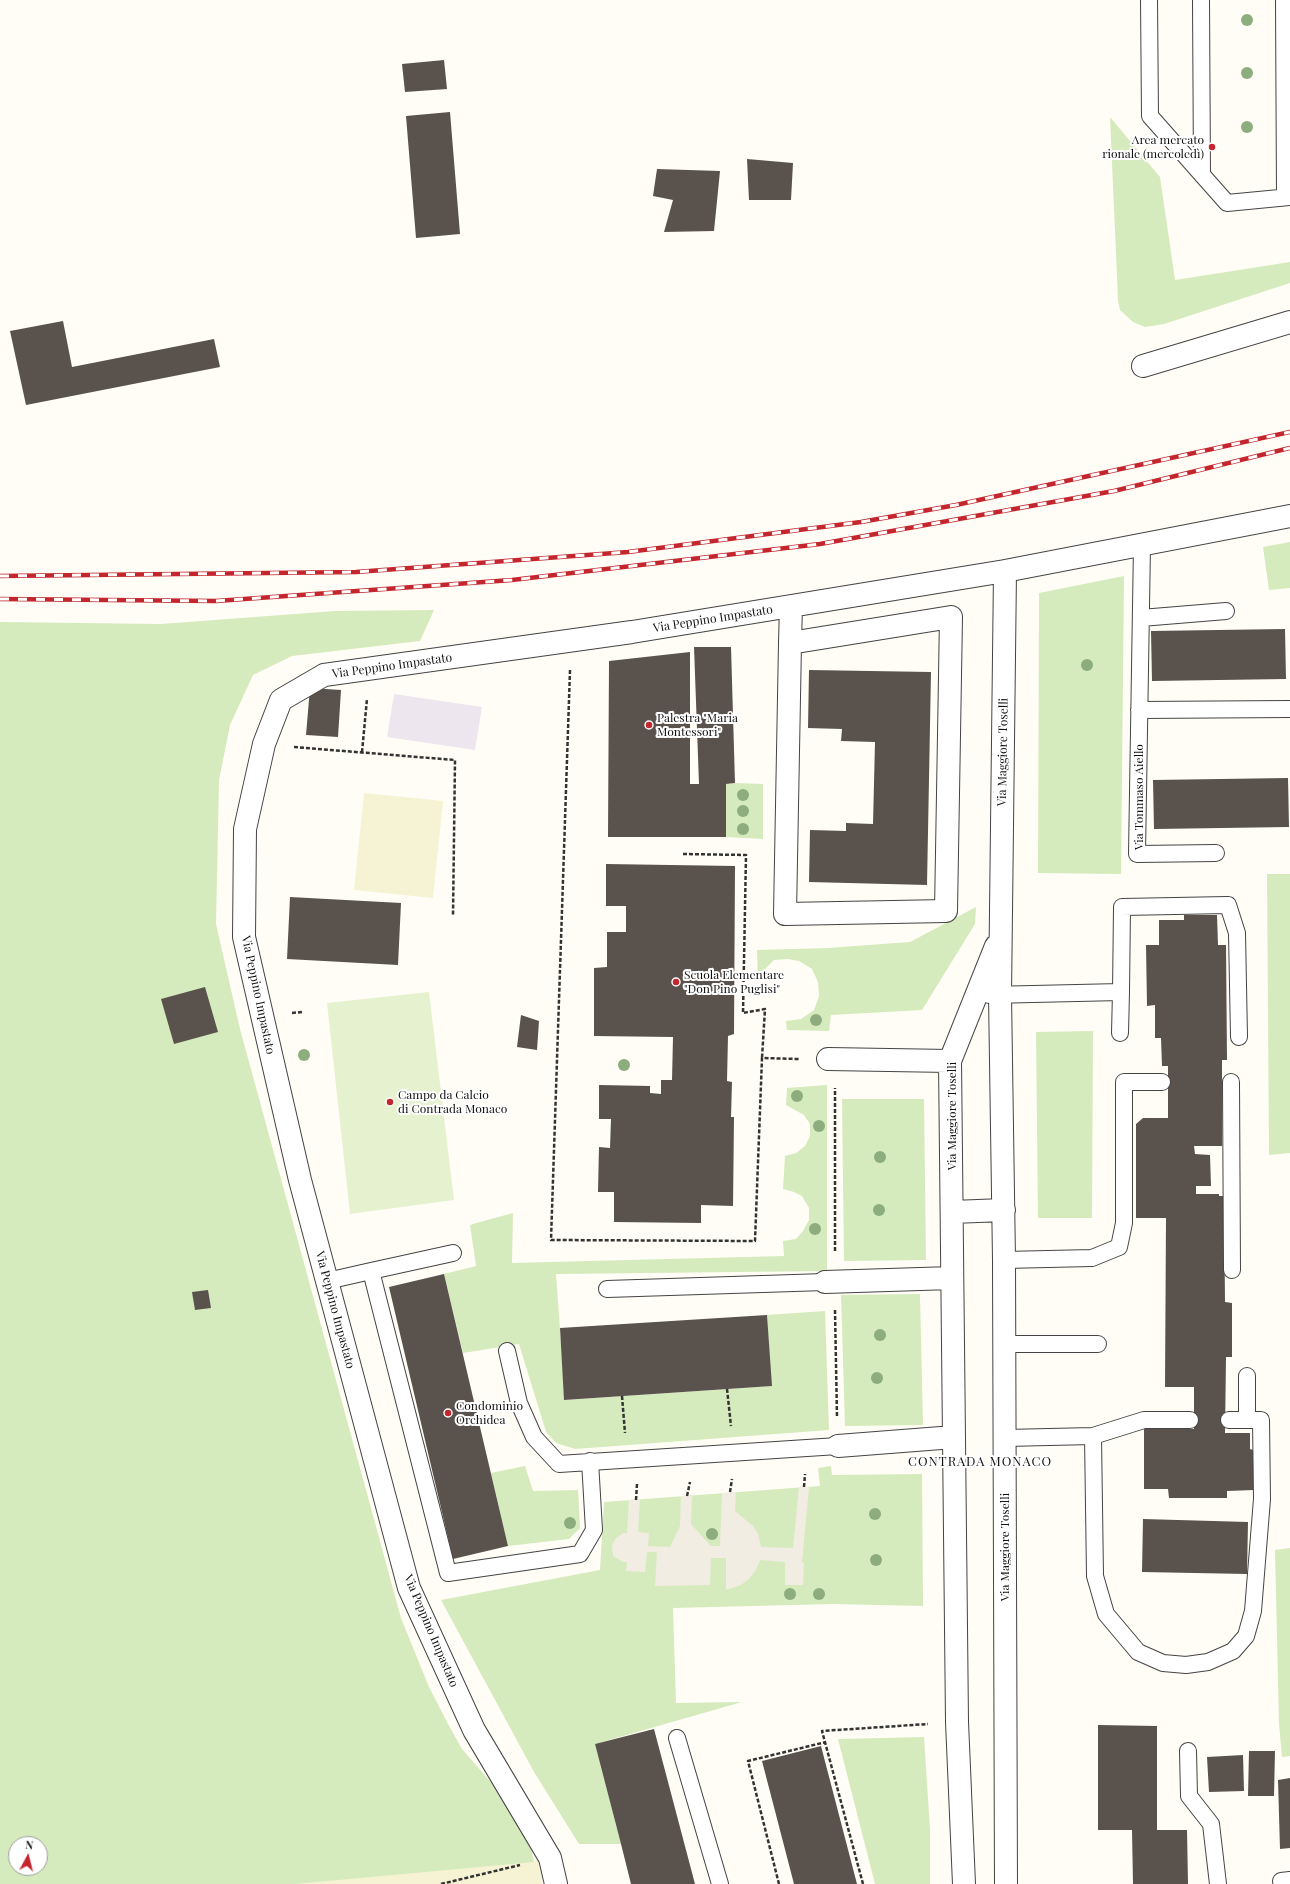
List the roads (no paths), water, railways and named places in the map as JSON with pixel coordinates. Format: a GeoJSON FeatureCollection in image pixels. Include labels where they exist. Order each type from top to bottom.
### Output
{"type":"FeatureCollection","features":[{"type":"Feature","properties":{"kind":"street"},"geometry":{"type":"LineString","coordinates":[[1143,366],[1290,322]]}},
{"type":"Feature","properties":{"kind":"street"},"geometry":{"type":"LineString","coordinates":[[1004,571],[1290,516]]}},
{"type":"Feature","properties":{"kind":"street","name":"Via Peppino Impastato"},"geometry":{"type":"LineString","coordinates":[[556,1884],[550,1858],[474,1730],[409,1588],[300,1180],[244,937],[245,830],[264,744],[281,700],[324,675],[632,632],[1004,571]]}},
{"type":"Feature","properties":{"kind":"street","name":"Via Maggiore Toselli"},"geometry":{"type":"LineString","coordinates":[[1004,571],[1000,994],[1004,1210],[1006,1884]]}},
{"type":"Feature","properties":{"kind":"street"},"geometry":{"type":"LineString","coordinates":[[790,643],[951,616],[946,911],[785,914],[790,643],[791,606]]}},
{"type":"Feature","properties":{"kind":"street","name":"Via Maggiore Toselli"},"geometry":{"type":"LineString","coordinates":[[964,1884],[957,1722],[950,1061],[1001,933]]}},
{"type":"Feature","properties":{"kind":"street"},"geometry":{"type":"LineString","coordinates":[[828,1059],[950,1061]]}},
{"type":"Feature","properties":{"kind":"street"},"geometry":{"type":"LineString","coordinates":[[952,1212],[1004,1210]]}},
{"type":"Feature","properties":{"kind":"street"},"geometry":{"type":"LineString","coordinates":[[824,1282],[952,1278]]}},
{"type":"Feature","properties":{"kind":"street"},"geometry":{"type":"LineString","coordinates":[[838,1446],[954,1437]]}},
{"type":"Feature","properties":{"kind":"lane"},"geometry":{"type":"LineString","coordinates":[[1149,0],[1150,116],[1227,203],[1288,197],[1284,0]]}},
{"type":"Feature","properties":{"kind":"lane"},"geometry":{"type":"LineString","coordinates":[[1201,0],[1202,175]]}},
{"type":"Feature","properties":{"kind":"lane","name":"Via Tommaso Aiello"},"geometry":{"type":"LineString","coordinates":[[1142,545],[1137,854],[1216,853]]}},
{"type":"Feature","properties":{"kind":"lane"},"geometry":{"type":"LineString","coordinates":[[1141,618],[1226,611]]}},
{"type":"Feature","properties":{"kind":"lane"},"geometry":{"type":"LineString","coordinates":[[1139,710],[1290,709]]}},
{"type":"Feature","properties":{"kind":"lane"},"geometry":{"type":"LineString","coordinates":[[1120,1033],[1122,907],[1228,905],[1237,933],[1239,1037]]}},
{"type":"Feature","properties":{"kind":"lane"},"geometry":{"type":"LineString","coordinates":[[976,996],[1000,994],[1121,992]]}},
{"type":"Feature","properties":{"kind":"lane"},"geometry":{"type":"LineString","coordinates":[[1004,1260],[1092,1258],[1119,1247],[1124,1224],[1124,1082],[1162,1082]]}},
{"type":"Feature","properties":{"kind":"lane"},"geometry":{"type":"LineString","coordinates":[[1231,1082],[1232,1270]]}},
{"type":"Feature","properties":{"kind":"lane"},"geometry":{"type":"LineString","coordinates":[[327,1281],[453,1253]]}},
{"type":"Feature","properties":{"kind":"lane"},"geometry":{"type":"LineString","coordinates":[[371,1271],[448,1573],[580,1554],[594,1530],[590,1461]]}},
{"type":"Feature","properties":{"kind":"lane"},"geometry":{"type":"LineString","coordinates":[[607,1289],[824,1282]]}},
{"type":"Feature","properties":{"kind":"lane"},"geometry":{"type":"LineString","coordinates":[[1004,1344],[1098,1344]]}},
{"type":"Feature","properties":{"kind":"lane"},"geometry":{"type":"LineString","coordinates":[[507,1351],[519,1403],[534,1437],[559,1464],[838,1446]]}},
{"type":"Feature","properties":{"kind":"lane"},"geometry":{"type":"LineString","coordinates":[[1247,1376],[1247,1420]]}},
{"type":"Feature","properties":{"kind":"lane"},"geometry":{"type":"LineString","coordinates":[[1005,1438],[1093,1436],[1144,1420],[1190,1420]]}},
{"type":"Feature","properties":{"kind":"lane"},"geometry":{"type":"LineString","coordinates":[[1093,1436],[1095,1576],[1106,1614],[1138,1652],[1163,1663],[1186,1665],[1208,1662],[1233,1651],[1246,1636],[1253,1611],[1262,1499],[1261,1420],[1229,1420]]}},
{"type":"Feature","properties":{"kind":"lane"},"geometry":{"type":"LineString","coordinates":[[677,1738],[720,1884]]}},
{"type":"Feature","properties":{"kind":"lane"},"geometry":{"type":"LineString","coordinates":[[1188,1751],[1189,1796],[1211,1824],[1218,1884]]}},
{"type":"Feature","properties":{"kind":"railway"},"geometry":{"type":"LineString","coordinates":[[0,576],[356,572],[628,552],[861,522],[956,505],[1290,432]]}},
{"type":"Feature","properties":{"kind":"railway"},"geometry":{"type":"LineString","coordinates":[[0,599],[216,601],[512,580],[820,544],[1114,491],[1290,448]]}},
{"type":"Feature","properties":{"kind":"place","name":"Area mercato rionale (mercoledì)"},"geometry":{"type":"Point","coordinates":[1212,147]}},
{"type":"Feature","properties":{"kind":"place","name":"Palestra \"Maria Montessori\""},"geometry":{"type":"Point","coordinates":[649,725]}},
{"type":"Feature","properties":{"kind":"place","name":"Scuola Elementare \"Don Pino Puglisi\""},"geometry":{"type":"Point","coordinates":[676,982]}},
{"type":"Feature","properties":{"kind":"place","name":"Campo da Calcio di Contrada Monaco"},"geometry":{"type":"Point","coordinates":[390,1102]}},
{"type":"Feature","properties":{"kind":"place","name":"Condominio Orchidea"},"geometry":{"type":"Point","coordinates":[448,1413]}},
{"type":"Feature","properties":{"kind":"district","name":"CONTRADA MONACO"},"geometry":{"type":"Point","coordinates":[980,1462]}}]}
